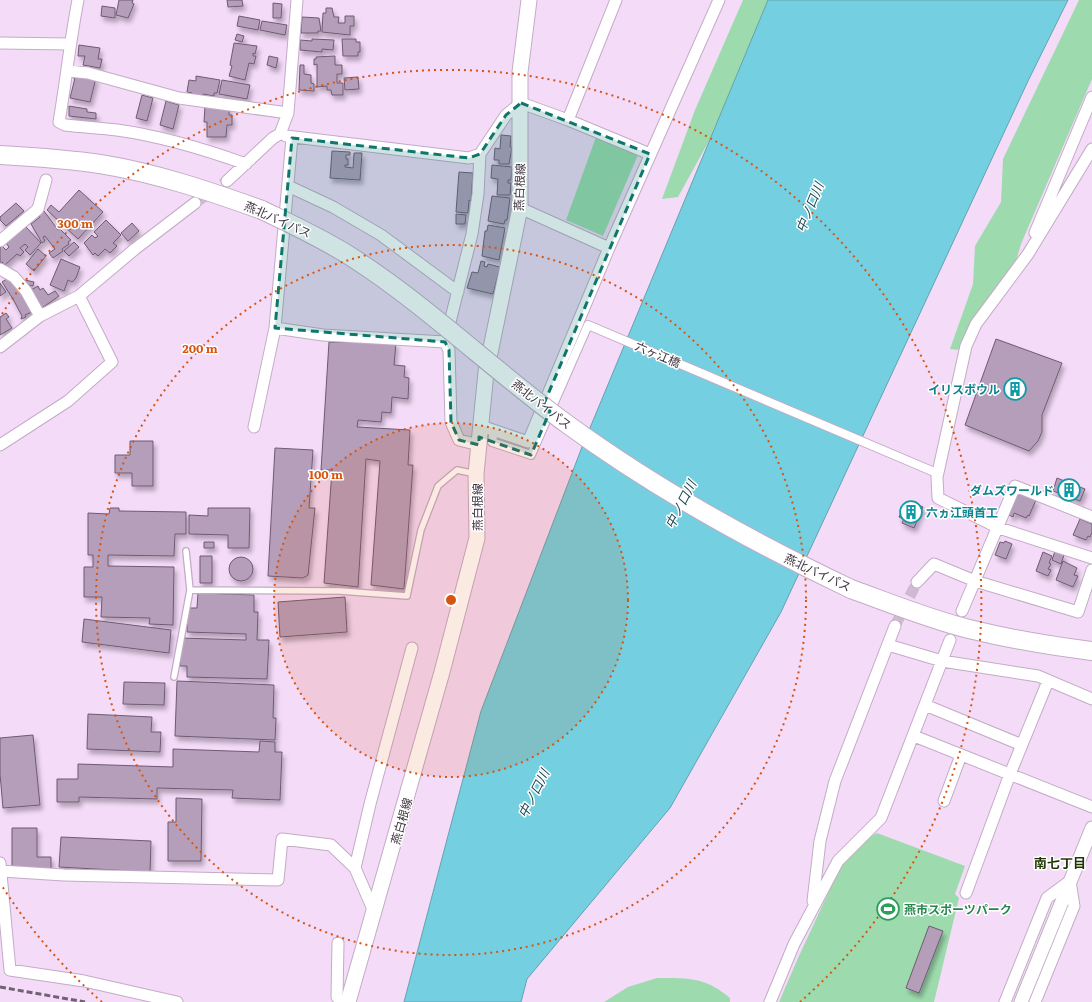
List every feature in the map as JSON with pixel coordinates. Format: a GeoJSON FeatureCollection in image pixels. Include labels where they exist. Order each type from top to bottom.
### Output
{"type":"FeatureCollection","features":[{"type":"Feature","properties":{"kind":"highway","name":"燕北バイパス"},"geometry":{"type":"LineString","coordinates":[[0,155],[68,160],[136,172],[205,190],[262,210],[309,232],[352,258],[404,294],[568,425],[655,484],[744,536],[852,589],[920,614],[968,629],[1051,646],[1092,651]]}},
{"type":"Feature","properties":{"kind":"main road","name":"燕白根線"},"geometry":{"type":"LineString","coordinates":[[348,1002],[375,914],[442,672],[477,538],[476,474],[479,445],[487,428],[486,372],[520,208],[520,72],[529,0]]}},
{"type":"Feature","properties":{"kind":"street"},"geometry":{"type":"LineString","coordinates":[[78,0],[69,44],[68,71],[59,122],[65,125],[117,130],[164,139],[206,150],[246,164]]}},
{"type":"Feature","properties":{"kind":"street"},"geometry":{"type":"LineString","coordinates":[[227,181],[273,138],[280,134],[288,113],[297,0]]}},
{"type":"Feature","properties":{"kind":"street"},"geometry":{"type":"LineString","coordinates":[[568,120],[616,0]]}},
{"type":"Feature","properties":{"kind":"street"},"geometry":{"type":"LineString","coordinates":[[487,428],[528,442],[609,248],[719,0]]}},
{"type":"Feature","properties":{"kind":"street"},"geometry":{"type":"LineString","coordinates":[[0,42],[69,44]]}},
{"type":"Feature","properties":{"kind":"street"},"geometry":{"type":"LineString","coordinates":[[68,71],[88,73],[179,98],[288,113]]}},
{"type":"Feature","properties":{"kind":"street"},"geometry":{"type":"LineString","coordinates":[[1022,263],[1092,97]]}},
{"type":"Feature","properties":{"kind":"street"},"geometry":{"type":"LineString","coordinates":[[479,445],[459,440],[451,422],[449,350],[445,342],[472,234],[478,194],[480,154],[506,115],[521,103],[568,120],[650,154]]}},
{"type":"Feature","properties":{"kind":"street"},"geometry":{"type":"LineString","coordinates":[[280,134],[292,138],[469,158],[480,154]]}},
{"type":"Feature","properties":{"kind":"street"},"geometry":{"type":"LineString","coordinates":[[254,427],[275,328],[292,138]]}},
{"type":"Feature","properties":{"kind":"street"},"geometry":{"type":"LineString","coordinates":[[1092,149],[1022,263],[976,324],[966,346],[938,474],[938,498],[999,528],[1092,558]]}},
{"type":"Feature","properties":{"kind":"street"},"geometry":{"type":"LineString","coordinates":[[0,241],[38,209],[46,180]]}},
{"type":"Feature","properties":{"kind":"street"},"geometry":{"type":"LineString","coordinates":[[288,186],[333,207],[381,235],[458,292]]}},
{"type":"Feature","properties":{"kind":"street"},"geometry":{"type":"LineString","coordinates":[[0,347],[40,316],[60,304],[79,296],[135,249],[195,203]]}},
{"type":"Feature","properties":{"kind":"street"},"geometry":{"type":"LineString","coordinates":[[520,208],[609,248]]}},
{"type":"Feature","properties":{"kind":"street"},"geometry":{"type":"LineString","coordinates":[[0,269],[14,277],[26,292],[40,316]]}},
{"type":"Feature","properties":{"kind":"street"},"geometry":{"type":"LineString","coordinates":[[0,445],[68,401],[112,362],[79,296]]}},
{"type":"Feature","properties":{"kind":"street","name":"六ヶ江橋"},"geometry":{"type":"LineString","coordinates":[[487,428],[492,442],[531,455],[588,324],[938,474]]}},
{"type":"Feature","properties":{"kind":"street"},"geometry":{"type":"LineString","coordinates":[[275,328],[323,335],[445,342]]}},
{"type":"Feature","properties":{"kind":"street"},"geometry":{"type":"LineString","coordinates":[[962,611],[999,528],[1015,486],[1092,517]]}},
{"type":"Feature","properties":{"kind":"street"},"geometry":{"type":"LineString","coordinates":[[917,582],[934,564],[975,581],[1078,612],[1092,570]]}},
{"type":"Feature","properties":{"kind":"street"},"geometry":{"type":"LineString","coordinates":[[813,907],[820,841],[834,781],[895,626]]}},
{"type":"Feature","properties":{"kind":"street"},"geometry":{"type":"LineString","coordinates":[[770,1002],[794,944],[838,862],[881,818],[950,640]]}},
{"type":"Feature","properties":{"kind":"street"},"geometry":{"type":"LineString","coordinates":[[888,645],[942,661],[1038,676],[1092,699]]}},
{"type":"Feature","properties":{"kind":"street"},"geometry":{"type":"LineString","coordinates":[[355,868],[372,797],[412,648]]}},
{"type":"Feature","properties":{"kind":"street"},"geometry":{"type":"LineString","coordinates":[[966,893],[1010,774],[1048,681]]}},
{"type":"Feature","properties":{"kind":"street"},"geometry":{"type":"LineString","coordinates":[[925,705],[1022,745]]}},
{"type":"Feature","properties":{"kind":"street"},"geometry":{"type":"LineString","coordinates":[[914,736],[1092,807]]}},
{"type":"Feature","properties":{"kind":"street"},"geometry":{"type":"LineString","coordinates":[[944,801],[960,755]]}},
{"type":"Feature","properties":{"kind":"street"},"geometry":{"type":"LineString","coordinates":[[1021,1002],[1092,828]]}},
{"type":"Feature","properties":{"kind":"street"},"geometry":{"type":"LineString","coordinates":[[177,1002],[84,981],[10,970],[1,867],[64,875],[278,880],[282,839],[331,845],[355,868],[375,914]]}},
{"type":"Feature","properties":{"kind":"street"},"geometry":{"type":"LineString","coordinates":[[1005,1002],[1047,898],[1070,881]]}},
{"type":"Feature","properties":{"kind":"street"},"geometry":{"type":"LineString","coordinates":[[1035,1002],[1074,906],[1070,881]]}},
{"type":"Feature","properties":{"kind":"street"},"geometry":{"type":"LineString","coordinates":[[338,943],[337,997],[342,1002]]}},
{"type":"Feature","properties":{"kind":"lane"},"geometry":{"type":"LineString","coordinates":[[190,590],[340,591],[407,596],[421,530],[438,486],[457,470],[476,474]]}},
{"type":"Feature","properties":{"kind":"lane"},"geometry":{"type":"LineString","coordinates":[[174,677],[190,590],[186,551]]}},
{"type":"Feature","properties":{"kind":"highlighted area"},"geometry":{"type":"Polygon","coordinates":[[[521,103],[650,154],[543,406],[550,411],[531,455],[479,437],[479,445],[459,440],[451,422],[449,350],[445,342],[275,328],[292,138],[469,158],[480,154],[506,115],[521,103]]]}},
{"type":"Feature","properties":{"kind":"green space"},"geometry":{"type":"Polygon","coordinates":[[[743,0],[775,0],[731,101],[678,197],[662,199],[695,110],[743,0]]]}},
{"type":"Feature","properties":{"kind":"green space"},"geometry":{"type":"Polygon","coordinates":[[[1079,0],[1092,0],[1092,79],[1021,244],[1016,261],[972,321],[958,350],[950,349],[973,284],[975,246],[1001,202],[1003,159],[1079,0]]]}},
{"type":"Feature","properties":{"kind":"green space"},"geometry":{"type":"Polygon","coordinates":[[[596,137],[638,155],[603,236],[566,220],[596,137]]]}},
{"type":"Feature","properties":{"kind":"green space","name":"燕市スポーツパーク"},"geometry":{"type":"Polygon","coordinates":[[[877,833],[965,866],[955,894],[959,898],[934,1002],[779,1002],[838,872],[846,858],[865,840],[877,833]]]}},
{"type":"Feature","properties":{"kind":"green space"},"geometry":{"type":"Polygon","coordinates":[[[657,978],[678,978],[704,982],[721,991],[730,998],[730,1002],[604,1002],[628,987],[657,978]]]}},
{"type":"Feature","properties":{"kind":"water","name":"中ノ口川"},"geometry":{"type":"Polygon","coordinates":[[[768,0],[1068,0],[1028,81],[781,612],[670,808],[527,979],[521,1002],[404,1002],[481,711],[582,447],[768,0]]]}},
{"type":"Feature","properties":{"kind":"building"},"geometry":{"type":"Polygon","coordinates":[[[119,0],[133,0],[132,3],[134,4],[128,18],[116,15],[119,0]]]}},
{"type":"Feature","properties":{"kind":"building"},"geometry":{"type":"Polygon","coordinates":[[[227,0],[242,0],[243,6],[228,7],[227,0]]]}},
{"type":"Feature","properties":{"kind":"building"},"geometry":{"type":"Polygon","coordinates":[[[273,3],[282,4],[281,18],[273,18],[273,3]]]}},
{"type":"Feature","properties":{"kind":"building"},"geometry":{"type":"Polygon","coordinates":[[[102,6],[115,8],[115,18],[101,16],[102,6]]]}},
{"type":"Feature","properties":{"kind":"building"},"geometry":{"type":"Polygon","coordinates":[[[326,8],[332,8],[334,17],[339,17],[338,23],[345,23],[345,16],[354,16],[354,26],[350,26],[350,35],[322,32],[323,13],[326,13],[326,8]]]}},
{"type":"Feature","properties":{"kind":"building"},"geometry":{"type":"Polygon","coordinates":[[[239,16],[260,20],[258,30],[237,26],[239,16]]]}},
{"type":"Feature","properties":{"kind":"building"},"geometry":{"type":"Polygon","coordinates":[[[302,17],[319,18],[321,31],[318,31],[318,33],[301,33],[302,17]]]}},
{"type":"Feature","properties":{"kind":"building"},"geometry":{"type":"Polygon","coordinates":[[[262,21],[287,25],[285,35],[260,30],[262,21]]]}},
{"type":"Feature","properties":{"kind":"building"},"geometry":{"type":"Polygon","coordinates":[[[237,34],[244,36],[242,42],[235,40],[237,34]]]}},
{"type":"Feature","properties":{"kind":"building"},"geometry":{"type":"Polygon","coordinates":[[[312,39],[334,40],[333,50],[322,49],[322,52],[300,50],[300,40],[312,41],[312,39]]]}},
{"type":"Feature","properties":{"kind":"building"},"geometry":{"type":"Polygon","coordinates":[[[342,39],[356,39],[356,42],[360,42],[360,52],[358,52],[358,56],[343,56],[342,39]]]}},
{"type":"Feature","properties":{"kind":"building"},"geometry":{"type":"Polygon","coordinates":[[[234,43],[257,46],[255,54],[253,53],[253,56],[256,56],[254,64],[249,63],[245,80],[229,76],[232,66],[230,65],[234,43]]]}},
{"type":"Feature","properties":{"kind":"building"},"geometry":{"type":"Polygon","coordinates":[[[79,45],[100,48],[98,59],[102,59],[100,68],[83,65],[85,56],[78,56],[79,45]]]}},
{"type":"Feature","properties":{"kind":"building"},"geometry":{"type":"Polygon","coordinates":[[[269,56],[278,58],[276,68],[267,65],[269,56]]]}},
{"type":"Feature","properties":{"kind":"building"},"geometry":{"type":"Polygon","coordinates":[[[335,56],[335,65],[342,65],[342,74],[337,74],[337,83],[343,83],[343,95],[332,95],[331,90],[327,90],[327,86],[317,87],[317,64],[314,65],[314,59],[316,59],[316,57],[335,56]]]}},
{"type":"Feature","properties":{"kind":"building"},"geometry":{"type":"Polygon","coordinates":[[[300,65],[304,65],[304,74],[311,75],[311,83],[314,84],[314,91],[299,90],[300,65]]]}},
{"type":"Feature","properties":{"kind":"building"},"geometry":{"type":"Polygon","coordinates":[[[74,73],[96,78],[90,102],[70,98],[75,78],[73,78],[74,73]]]}},
{"type":"Feature","properties":{"kind":"building"},"geometry":{"type":"Polygon","coordinates":[[[196,76],[220,80],[217,93],[214,93],[214,96],[203,94],[202,97],[191,95],[192,93],[187,92],[189,80],[196,81],[196,76]]]}},
{"type":"Feature","properties":{"kind":"building"},"geometry":{"type":"Polygon","coordinates":[[[358,77],[359,89],[345,90],[344,78],[358,77]]]}},
{"type":"Feature","properties":{"kind":"building"},"geometry":{"type":"Polygon","coordinates":[[[222,80],[250,85],[247,99],[219,94],[222,80]]]}},
{"type":"Feature","properties":{"kind":"building"},"geometry":{"type":"Polygon","coordinates":[[[142,95],[153,98],[147,121],[136,118],[142,95]]]}},
{"type":"Feature","properties":{"kind":"building"},"geometry":{"type":"Polygon","coordinates":[[[166,101],[179,105],[173,129],[160,125],[166,101]]]}},
{"type":"Feature","properties":{"kind":"building"},"geometry":{"type":"Polygon","coordinates":[[[69,106],[87,109],[87,112],[96,113],[96,119],[69,116],[69,106]]]}},
{"type":"Feature","properties":{"kind":"building"},"geometry":{"type":"Polygon","coordinates":[[[205,106],[229,106],[229,115],[232,115],[232,125],[227,125],[226,137],[207,137],[207,122],[204,122],[205,106]]]}},
{"type":"Feature","properties":{"kind":"building"},"geometry":{"type":"Polygon","coordinates":[[[501,135],[511,136],[510,147],[512,147],[509,164],[499,164],[499,160],[494,160],[495,148],[500,149],[501,135]]]}},
{"type":"Feature","properties":{"kind":"building"},"geometry":{"type":"Polygon","coordinates":[[[332,151],[350,152],[350,155],[346,155],[348,165],[345,165],[345,167],[353,168],[354,153],[362,153],[360,180],[330,178],[332,151]]]}},
{"type":"Feature","properties":{"kind":"building"},"geometry":{"type":"Polygon","coordinates":[[[492,165],[512,167],[511,180],[508,180],[508,183],[511,183],[510,195],[497,195],[498,179],[491,178],[492,165]]]}},
{"type":"Feature","properties":{"kind":"building"},"geometry":{"type":"Polygon","coordinates":[[[459,172],[473,173],[471,201],[469,200],[468,213],[456,212],[459,172]]]}},
{"type":"Feature","properties":{"kind":"building"},"geometry":{"type":"Polygon","coordinates":[[[79,190],[103,212],[78,239],[47,210],[51,205],[59,212],[79,190]]]}},
{"type":"Feature","properties":{"kind":"building"},"geometry":{"type":"Polygon","coordinates":[[[492,196],[510,198],[507,220],[505,220],[504,224],[488,221],[492,196]]]}},
{"type":"Feature","properties":{"kind":"building"},"geometry":{"type":"Polygon","coordinates":[[[16,203],[24,211],[6,226],[0,220],[0,217],[16,203]]]}},
{"type":"Feature","properties":{"kind":"building"},"geometry":{"type":"Polygon","coordinates":[[[44,211],[58,230],[60,229],[71,240],[68,242],[69,244],[62,249],[63,251],[53,258],[49,253],[55,249],[45,236],[43,237],[45,241],[42,243],[31,224],[40,217],[39,215],[44,211]]]}},
{"type":"Feature","properties":{"kind":"building"},"geometry":{"type":"Polygon","coordinates":[[[456,214],[466,215],[465,224],[456,224],[456,214]]]}},
{"type":"Feature","properties":{"kind":"building"},"geometry":{"type":"Polygon","coordinates":[[[106,220],[121,235],[113,243],[117,246],[110,253],[105,249],[98,256],[95,253],[93,255],[84,243],[92,235],[95,238],[98,236],[94,232],[106,220]]]}},
{"type":"Feature","properties":{"kind":"building"},"geometry":{"type":"Polygon","coordinates":[[[132,223],[139,231],[128,241],[121,233],[132,223]]]}},
{"type":"Feature","properties":{"kind":"building"},"geometry":{"type":"Polygon","coordinates":[[[488,225],[505,228],[499,260],[482,256],[485,231],[487,231],[488,225]]]}},
{"type":"Feature","properties":{"kind":"building"},"geometry":{"type":"Polygon","coordinates":[[[26,227],[41,243],[30,255],[25,250],[28,247],[25,244],[20,248],[24,252],[20,256],[17,254],[5,265],[2,262],[0,263],[0,248],[2,246],[6,250],[9,247],[6,243],[26,227]]]}},
{"type":"Feature","properties":{"kind":"building"},"geometry":{"type":"Polygon","coordinates":[[[74,242],[79,247],[69,256],[64,251],[74,242]]]}},
{"type":"Feature","properties":{"kind":"building"},"geometry":{"type":"Polygon","coordinates":[[[38,249],[46,256],[34,271],[26,264],[38,249]]]}},
{"type":"Feature","properties":{"kind":"building"},"geometry":{"type":"Polygon","coordinates":[[[61,259],[80,267],[76,278],[72,282],[68,280],[64,291],[50,285],[61,259]]]}},
{"type":"Feature","properties":{"kind":"building"},"geometry":{"type":"Polygon","coordinates":[[[481,261],[485,262],[484,266],[487,267],[488,264],[500,267],[493,294],[467,288],[472,272],[478,273],[481,261]]]}},
{"type":"Feature","properties":{"kind":"building"},"geometry":{"type":"Polygon","coordinates":[[[8,278],[27,299],[32,312],[25,315],[26,317],[21,319],[22,316],[2,282],[8,278]]]}},
{"type":"Feature","properties":{"kind":"building"},"geometry":{"type":"Polygon","coordinates":[[[25,280],[34,282],[33,286],[24,284],[25,280]]]}},
{"type":"Feature","properties":{"kind":"building"},"geometry":{"type":"Polygon","coordinates":[[[0,283],[6,292],[0,296],[0,283]]]}},
{"type":"Feature","properties":{"kind":"building"},"geometry":{"type":"Polygon","coordinates":[[[38,286],[40,290],[43,288],[48,295],[55,291],[59,296],[42,308],[31,290],[38,286]]]}},
{"type":"Feature","properties":{"kind":"building"},"geometry":{"type":"Polygon","coordinates":[[[6,313],[9,317],[6,319],[12,328],[0,335],[0,317],[6,313]]]}},
{"type":"Feature","properties":{"kind":"building","name":"イリスボウル"},"geometry":{"type":"Polygon","coordinates":[[[996,339],[1062,363],[1042,415],[1042,432],[1038,441],[1029,451],[965,425],[996,339]]]}},
{"type":"Feature","properties":{"kind":"building"},"geometry":{"type":"Polygon","coordinates":[[[329,342],[396,343],[394,365],[405,366],[404,377],[409,378],[408,399],[392,397],[391,413],[382,412],[381,422],[358,420],[357,427],[410,430],[408,465],[413,465],[404,589],[371,585],[380,461],[366,459],[358,587],[324,583],[332,470],[321,470],[329,342]]]}},
{"type":"Feature","properties":{"kind":"building"},"geometry":{"type":"Polygon","coordinates":[[[130,441],[153,441],[153,486],[132,486],[132,473],[115,473],[115,455],[130,455],[130,441]]]}},
{"type":"Feature","properties":{"kind":"building"},"geometry":{"type":"Polygon","coordinates":[[[275,448],[313,450],[309,508],[315,508],[308,575],[303,578],[268,576],[275,448]]]}},
{"type":"Feature","properties":{"kind":"building","name":"ダムズワールド"},"geometry":{"type":"Polygon","coordinates":[[[1057,478],[1085,489],[1080,501],[1053,491],[1057,478]]]}},
{"type":"Feature","properties":{"kind":"building"},"geometry":{"type":"Polygon","coordinates":[[[1018,493],[1036,500],[1029,516],[1028,515],[1026,518],[1014,513],[1013,517],[1009,515],[1018,493]]]}},
{"type":"Feature","properties":{"kind":"building","name":"六ヵ江頭首工"},"geometry":{"type":"Polygon","coordinates":[[[912,502],[923,507],[914,528],[902,523],[904,519],[899,517],[905,504],[910,507],[912,502]]]}},
{"type":"Feature","properties":{"kind":"building"},"geometry":{"type":"Polygon","coordinates":[[[110,508],[119,508],[119,511],[186,512],[186,534],[175,534],[174,556],[108,555],[108,566],[174,567],[173,625],[149,624],[150,618],[101,617],[102,597],[84,597],[84,567],[93,567],[93,555],[88,555],[88,513],[109,514],[110,508]]]}},
{"type":"Feature","properties":{"kind":"building"},"geometry":{"type":"Polygon","coordinates":[[[208,508],[250,508],[249,548],[228,548],[228,535],[189,534],[189,515],[208,516],[208,508]]]}},
{"type":"Feature","properties":{"kind":"building"},"geometry":{"type":"Polygon","coordinates":[[[1080,519],[1092,524],[1092,533],[1086,540],[1073,535],[1080,519]]]}},
{"type":"Feature","properties":{"kind":"building"},"geometry":{"type":"Polygon","coordinates":[[[1005,541],[1012,544],[1006,559],[995,555],[1000,542],[1004,543],[1005,541]]]}},
{"type":"Feature","properties":{"kind":"building"},"geometry":{"type":"Polygon","coordinates":[[[204,542],[214,542],[214,548],[204,548],[204,542]]]}},
{"type":"Feature","properties":{"kind":"building"},"geometry":{"type":"Polygon","coordinates":[[[1055,551],[1064,555],[1061,564],[1052,560],[1055,551]]]}},
{"type":"Feature","properties":{"kind":"building"},"geometry":{"type":"Polygon","coordinates":[[[1043,552],[1052,556],[1049,563],[1051,564],[1048,569],[1051,570],[1048,576],[1036,571],[1043,552]]]}},
{"type":"Feature","properties":{"kind":"building"},"geometry":{"type":"Polygon","coordinates":[[[200,556],[212,556],[212,583],[200,583],[200,556]]]}},
{"type":"Feature","properties":{"kind":"building"},"geometry":{"type":"Polygon","coordinates":[[[241,557],[246,558],[252,564],[252,574],[246,580],[241,581],[236,580],[230,574],[229,569],[230,564],[236,558],[241,557]]]}},
{"type":"Feature","properties":{"kind":"building"},"geometry":{"type":"Polygon","coordinates":[[[1063,561],[1077,568],[1074,575],[1078,576],[1073,587],[1056,580],[1063,561]]]}},
{"type":"Feature","properties":{"kind":"building"},"geometry":{"type":"Polygon","coordinates":[[[198,593],[254,595],[254,612],[258,612],[257,640],[269,640],[267,679],[187,677],[187,666],[180,666],[181,638],[246,640],[246,634],[187,632],[188,608],[197,608],[198,593]]]}},
{"type":"Feature","properties":{"kind":"building"},"geometry":{"type":"Polygon","coordinates":[[[345,597],[347,632],[280,637],[278,602],[345,597]]]}},
{"type":"Feature","properties":{"kind":"building"},"geometry":{"type":"Polygon","coordinates":[[[84,619],[171,630],[169,653],[82,642],[84,619]]]}},
{"type":"Feature","properties":{"kind":"building"},"geometry":{"type":"Polygon","coordinates":[[[177,681],[274,685],[273,718],[276,718],[275,740],[175,736],[177,681]]]}},
{"type":"Feature","properties":{"kind":"building"},"geometry":{"type":"Polygon","coordinates":[[[124,682],[165,683],[164,705],[123,704],[124,682]]]}},
{"type":"Feature","properties":{"kind":"building"},"geometry":{"type":"Polygon","coordinates":[[[88,714],[152,717],[151,732],[161,732],[160,752],[87,749],[88,714]]]}},
{"type":"Feature","properties":{"kind":"building"},"geometry":{"type":"Polygon","coordinates":[[[33,735],[40,805],[3,808],[0,774],[0,738],[33,735]]]}},
{"type":"Feature","properties":{"kind":"building"},"geometry":{"type":"Polygon","coordinates":[[[260,741],[275,742],[275,752],[282,752],[280,800],[232,798],[233,790],[157,788],[157,799],[79,797],[79,802],[57,802],[57,779],[78,779],[78,764],[173,767],[173,749],[259,752],[260,741]]]}},
{"type":"Feature","properties":{"kind":"building"},"geometry":{"type":"Polygon","coordinates":[[[176,798],[202,799],[201,861],[168,861],[168,822],[176,822],[176,798]]]}},
{"type":"Feature","properties":{"kind":"building"},"geometry":{"type":"Polygon","coordinates":[[[12,828],[37,828],[37,857],[51,857],[51,869],[12,869],[12,828]]]}},
{"type":"Feature","properties":{"kind":"building"},"geometry":{"type":"Polygon","coordinates":[[[61,837],[151,841],[150,872],[59,867],[61,837]]]}},
{"type":"Feature","properties":{"kind":"building"},"geometry":{"type":"Polygon","coordinates":[[[929,926],[943,931],[919,993],[906,988],[929,926]]]}},
{"type":"Feature","properties":{"kind":"tunnel"},"geometry":{"type":"LineString","coordinates":[[195,203],[227,181]]}},
{"type":"Feature","properties":{"kind":"tunnel"},"geometry":{"type":"LineString","coordinates":[[895,626],[917,582]]}},
{"type":"Feature","properties":{"kind":"railway"},"geometry":{"type":"LineString","coordinates":[[0,987],[85,1002]]}},
{"type":"Feature","properties":{"kind":"place","name":"イリスボウル"},"geometry":{"type":"Point","coordinates":[1015,389]}},
{"type":"Feature","properties":{"kind":"place","name":"ダムズワールド"},"geometry":{"type":"Point","coordinates":[1069,490]}},
{"type":"Feature","properties":{"kind":"place","name":"六ヵ江頭首工"},"geometry":{"type":"Point","coordinates":[911,512]}},
{"type":"Feature","properties":{"kind":"place","name":"燕市スポーツパーク"},"geometry":{"type":"Point","coordinates":[888,909]}},
{"type":"Feature","properties":{"kind":"district","name":"南七丁目"},"geometry":{"type":"Point","coordinates":[1060,862]}}]}
